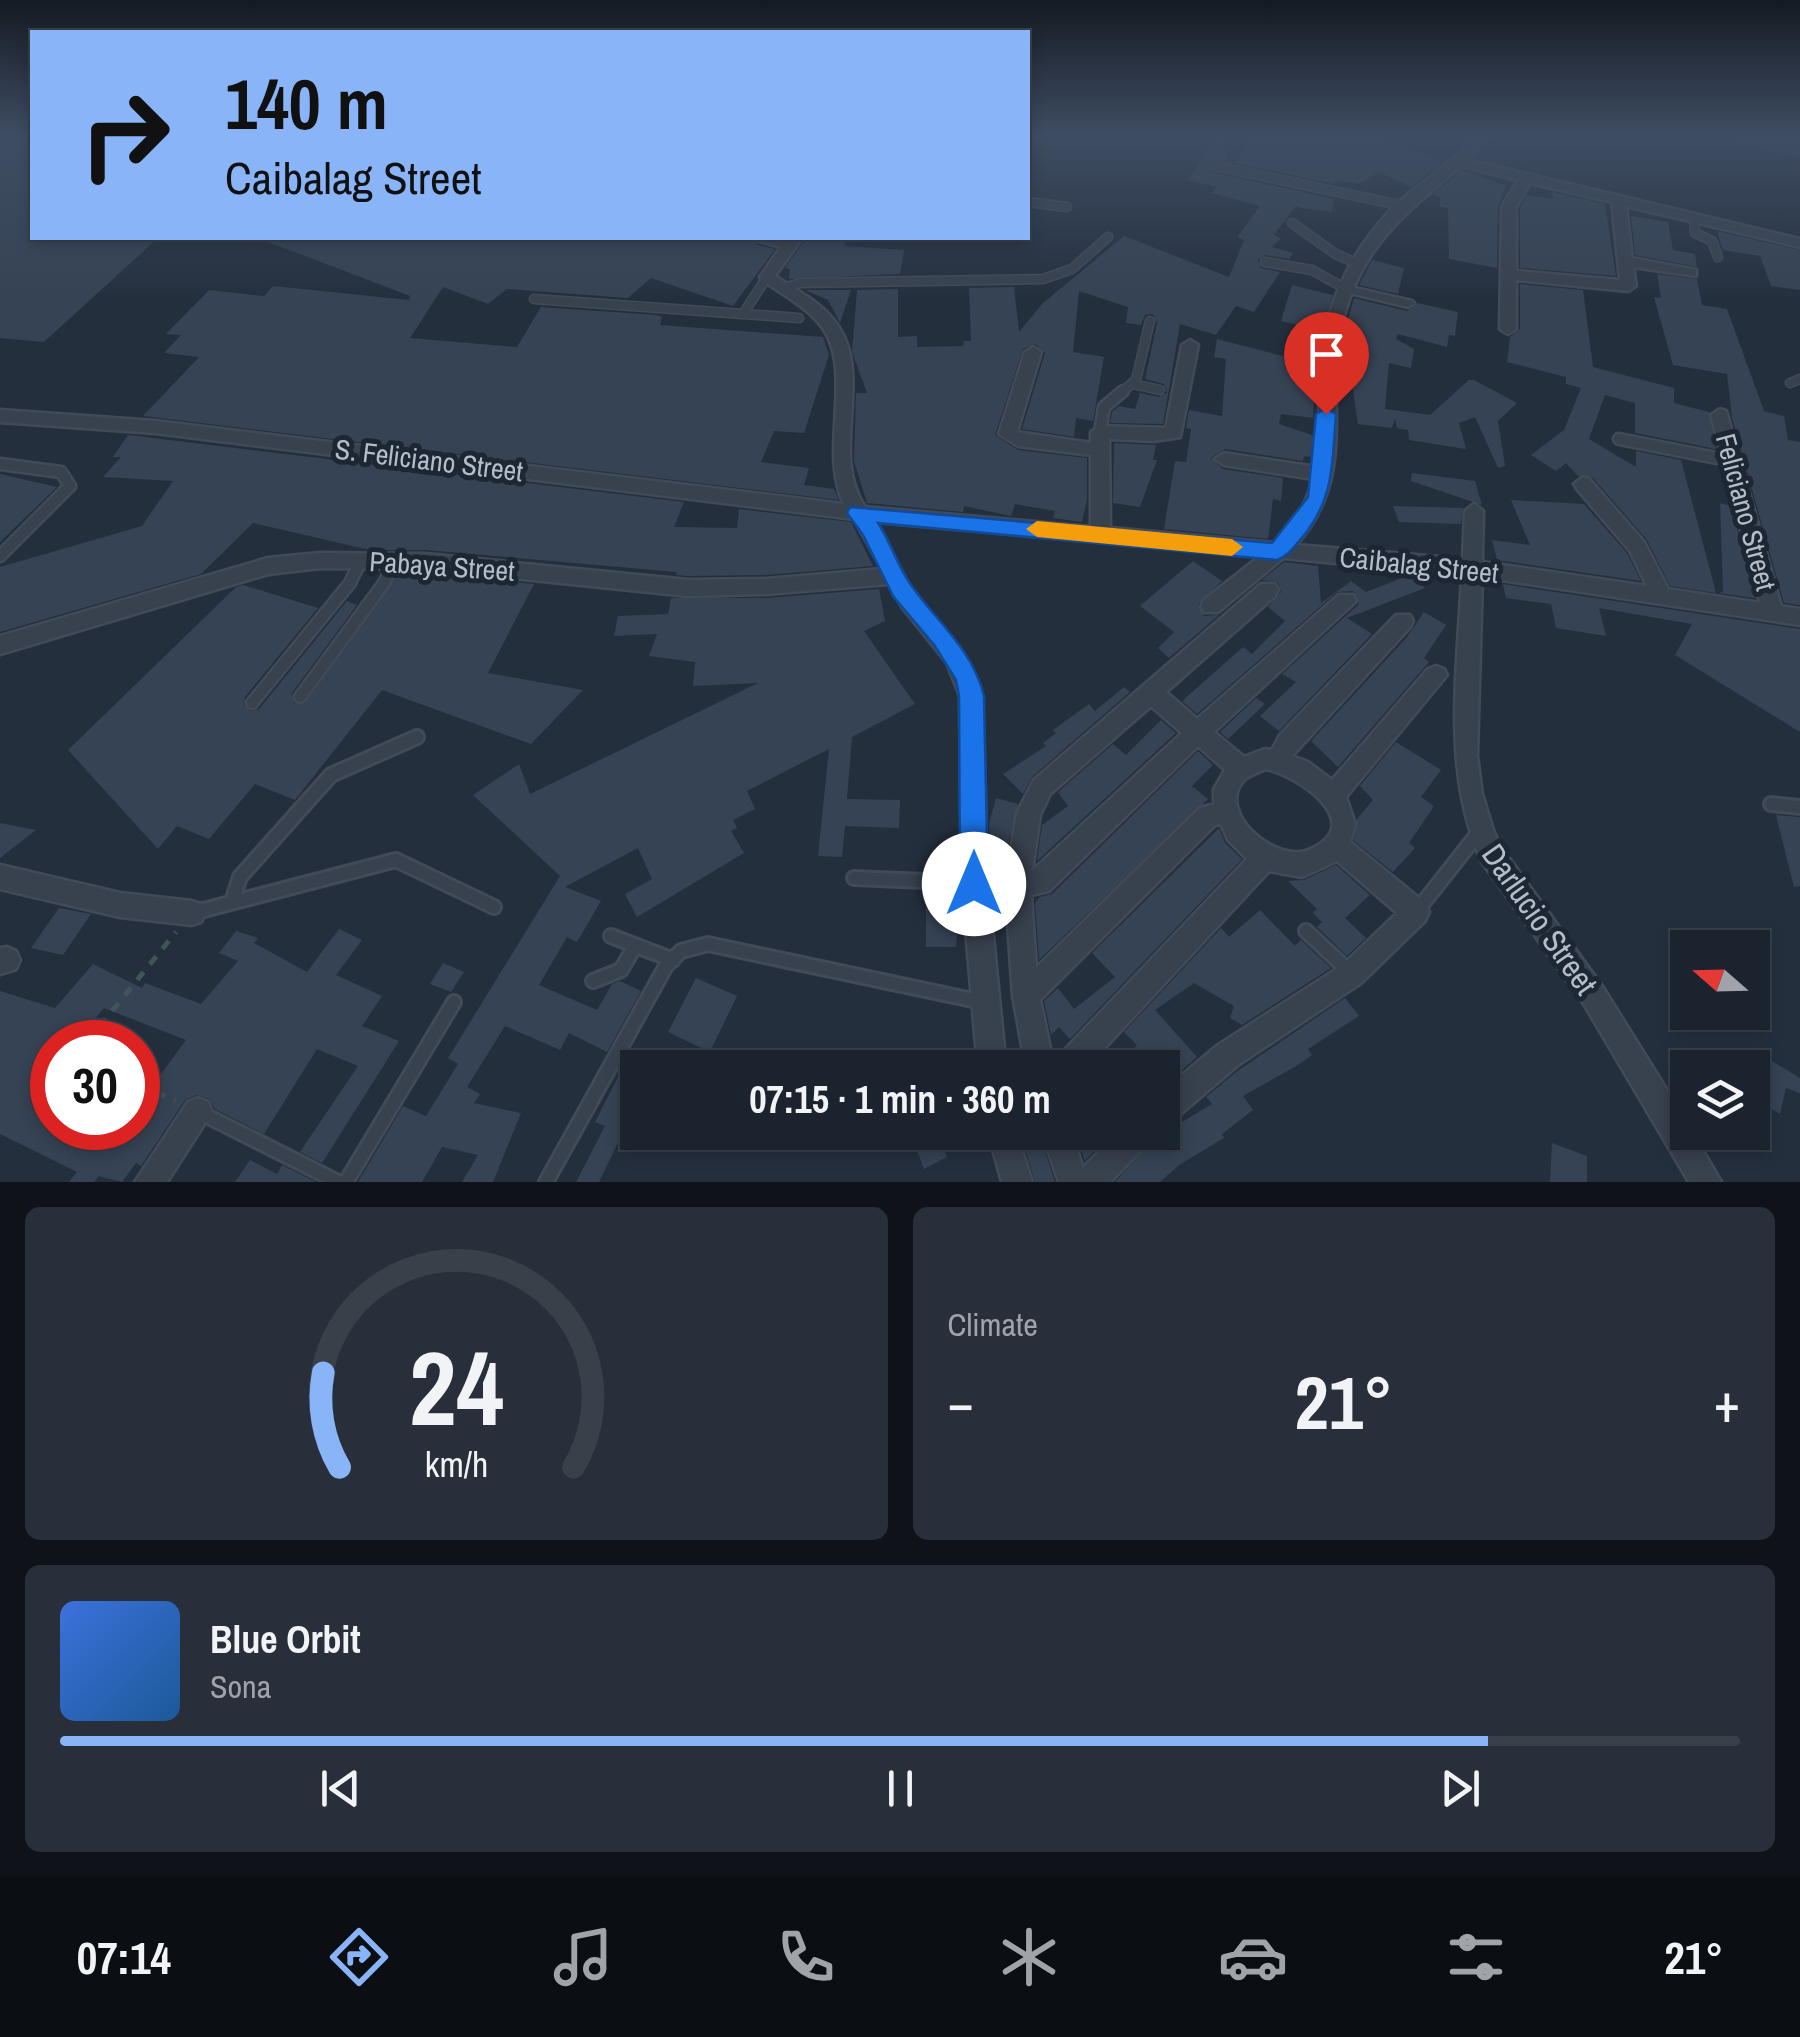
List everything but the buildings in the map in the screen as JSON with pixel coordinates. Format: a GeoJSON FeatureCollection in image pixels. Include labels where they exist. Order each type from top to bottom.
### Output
{"type":"FeatureCollection","features":[{"type":"Feature","properties":{"kind":"street"},"geometry":{"type":"LineString","coordinates":[[1212,606],[1277,552],[1305,520],[1318,497],[1323,474],[1328,336],[1360,265],[1404,206],[1424,190]]}},
{"type":"Feature","properties":{"kind":"street"},"geometry":{"type":"LineString","coordinates":[[1508,330],[1509,207],[1519,190]]}},
{"type":"Feature","properties":{"kind":"street"},"geometry":{"type":"LineString","coordinates":[[1571,190],[1800,243]]}},
{"type":"Feature","properties":{"kind":"street"},"geometry":{"type":"LineString","coordinates":[[1508,274],[1548,281],[1587,278],[1628,286],[1620,202]]}},
{"type":"Feature","properties":{"kind":"street"},"geometry":{"type":"LineString","coordinates":[[792,241],[767,276],[822,318],[834,334],[843,384],[842,467],[858,513],[872,530],[909,602],[943,640],[968,678],[972,696],[974,884],[989,1050]]}},
{"type":"Feature","properties":{"kind":"street"},"geometry":{"type":"LineString","coordinates":[[1626,261],[1691,273]]}},
{"type":"Feature","properties":{"kind":"street"},"geometry":{"type":"LineString","coordinates":[[1346,289],[1408,303]]}},
{"type":"Feature","properties":{"kind":"street"},"geometry":{"type":"LineString","coordinates":[[1033,352],[1008,434],[1018,440],[1100,441],[1174,432],[1190,345]]}},
{"type":"Feature","properties":{"kind":"street","name":"Feliciano Street"},"geometry":{"type":"LineString","coordinates":[[1720,415],[1772,610]]}},
{"type":"Feature","properties":{"kind":"street","name":"S. Feliciano Street"},"geometry":{"type":"LineString","coordinates":[[0,416],[155,427],[858,513]]}},
{"type":"Feature","properties":{"kind":"street"},"geometry":{"type":"LineString","coordinates":[[1100,441],[1101,535]]}},
{"type":"Feature","properties":{"kind":"street"},"geometry":{"type":"LineString","coordinates":[[1224,459],[1323,474]]}},
{"type":"Feature","properties":{"kind":"street"},"geometry":{"type":"LineString","coordinates":[[1583,484],[1636,547],[1661,594]]}},
{"type":"Feature","properties":{"kind":"street","name":"Darlucio Street"},"geometry":{"type":"LineString","coordinates":[[1474,511],[1466,756],[1468,786],[1480,831],[1491,854],[1593,995],[1706,1182]]}},
{"type":"Feature","properties":{"kind":"street","name":"Caibalag Street"},"geometry":{"type":"LineString","coordinates":[[858,513],[1473,568],[1800,616]]}},
{"type":"Feature","properties":{"kind":"street","name":"Pabaya Street"},"geometry":{"type":"LineString","coordinates":[[0,645],[268,566],[306,560],[395,561],[686,588],[895,576]]}},
{"type":"Feature","properties":{"kind":"street"},"geometry":{"type":"LineString","coordinates":[[1036,1050],[1019,936],[1020,886],[1032,800],[1042,787],[1268,590]]}},
{"type":"Feature","properties":{"kind":"street"},"geometry":{"type":"LineString","coordinates":[[974,884],[1040,883],[1198,732],[1346,601]]}},
{"type":"Feature","properties":{"kind":"street"},"geometry":{"type":"LineString","coordinates":[[1279,759],[1288,742],[1403,621]]}},
{"type":"Feature","properties":{"kind":"street"},"geometry":{"type":"LineString","coordinates":[[1333,796],[1436,674]]}},
{"type":"Feature","properties":{"kind":"street"},"geometry":{"type":"LineString","coordinates":[[1151,692],[1240,768]]}},
{"type":"Feature","properties":{"kind":"street"},"geometry":{"type":"LineString","coordinates":[[1279,759],[1310,772],[1333,796],[1340,813],[1341,830],[1336,845],[1324,857],[1306,864],[1286,864],[1266,858],[1240,838],[1226,812],[1226,787],[1240,768],[1252,762],[1279,759]]}},
{"type":"Feature","properties":{"kind":"street"},"geometry":{"type":"LineString","coordinates":[[1026,996],[1208,816],[1226,812]]}},
{"type":"Feature","properties":{"kind":"street"},"geometry":{"type":"LineString","coordinates":[[1180,1096],[1228,1055],[1352,974],[1416,912],[1336,845]]}},
{"type":"Feature","properties":{"kind":"street"},"geometry":{"type":"LineString","coordinates":[[1085,1050],[1266,858]]}},
{"type":"Feature","properties":{"kind":"street"},"geometry":{"type":"LineString","coordinates":[[0,877],[120,905],[192,913]]}},
{"type":"Feature","properties":{"kind":"street"},"geometry":{"type":"LineString","coordinates":[[150,1182],[198,1112]]}},
{"type":"Feature","properties":{"kind":"street"},"geometry":{"type":"LineString","coordinates":[[1007,1150],[1015,1182]]}},
{"type":"Feature","properties":{"kind":"street"},"geometry":{"type":"LineString","coordinates":[[1062,1150],[1074,1182]]}},
{"type":"Feature","properties":{"kind":"street"},"geometry":{"type":"LineString","coordinates":[[1090,1182],[1121,1150]]}},
{"type":"Feature","properties":{"kind":"lane"},"geometry":{"type":"LineString","coordinates":[[1318,190],[1404,206]]}},
{"type":"Feature","properties":{"kind":"lane"},"geometry":{"type":"LineString","coordinates":[[1030,202],[1067,207]]}},
{"type":"Feature","properties":{"kind":"lane"},"geometry":{"type":"LineString","coordinates":[[1694,219],[1695,233],[1712,241],[1718,257]]}},
{"type":"Feature","properties":{"kind":"lane"},"geometry":{"type":"LineString","coordinates":[[1292,223],[1334,253],[1360,265]]}},
{"type":"Feature","properties":{"kind":"lane"},"geometry":{"type":"LineString","coordinates":[[784,288],[800,283],[1058,276],[1108,237]]}},
{"type":"Feature","properties":{"kind":"lane"},"geometry":{"type":"LineString","coordinates":[[1265,262],[1312,270],[1346,289]]}},
{"type":"Feature","properties":{"kind":"lane"},"geometry":{"type":"LineString","coordinates":[[743,314],[767,276]]}},
{"type":"Feature","properties":{"kind":"lane"},"geometry":{"type":"LineString","coordinates":[[534,299],[799,318]]}},
{"type":"Feature","properties":{"kind":"lane"},"geometry":{"type":"LineString","coordinates":[[1100,441],[1104,407],[1133,384],[1150,321]]}},
{"type":"Feature","properties":{"kind":"lane"},"geometry":{"type":"LineString","coordinates":[[1133,384],[1160,390]]}},
{"type":"Feature","properties":{"kind":"lane"},"geometry":{"type":"LineString","coordinates":[[1620,439],[1732,461]]}},
{"type":"Feature","properties":{"kind":"lane"},"geometry":{"type":"LineString","coordinates":[[0,464],[61,472],[70,486],[0,556]]}},
{"type":"Feature","properties":{"kind":"lane"},"geometry":{"type":"LineString","coordinates":[[252,702],[350,583],[362,560]]}},
{"type":"Feature","properties":{"kind":"lane"},"geometry":{"type":"LineString","coordinates":[[300,698],[384,583],[395,561]]}},
{"type":"Feature","properties":{"kind":"lane"},"geometry":{"type":"LineString","coordinates":[[232,902],[240,877],[331,775],[417,737]]}},
{"type":"Feature","properties":{"kind":"lane"},"geometry":{"type":"LineString","coordinates":[[1772,804],[1800,807]]}},
{"type":"Feature","properties":{"kind":"lane"},"geometry":{"type":"LineString","coordinates":[[1416,912],[1480,831]]}},
{"type":"Feature","properties":{"kind":"lane"},"geometry":{"type":"LineString","coordinates":[[192,913],[396,860],[494,907]]}},
{"type":"Feature","properties":{"kind":"lane"},"geometry":{"type":"LineString","coordinates":[[854,878],[974,884]]}},
{"type":"Feature","properties":{"kind":"lane"},"geometry":{"type":"LineString","coordinates":[[1306,932],[1352,974]]}},
{"type":"Feature","properties":{"kind":"lane"},"geometry":{"type":"LineString","coordinates":[[611,936],[673,960]]}},
{"type":"Feature","properties":{"kind":"lane"},"geometry":{"type":"LineString","coordinates":[[546,1182],[681,952],[708,944],[982,1002]]}},
{"type":"Feature","properties":{"kind":"lane"},"geometry":{"type":"LineString","coordinates":[[593,981],[621,970],[635,946]]}},
{"type":"Feature","properties":{"kind":"lane"},"geometry":{"type":"LineString","coordinates":[[198,1112],[338,1182],[346,1182],[454,1002]]}},
{"type":"Feature","properties":{"kind":"path"},"geometry":{"type":"LineString","coordinates":[[105,1020],[192,913]]}},
{"type":"Feature","properties":{"kind":"path"},"geometry":{"type":"LineString","coordinates":[[160,1094],[198,1112]]}},
{"type":"Feature","properties":{"kind":"slow traffic"},"geometry":{"type":"LineString","coordinates":[[1037,529],[1232,547]]}},
{"type":"Feature","properties":{"kind":"route"},"geometry":{"type":"LineString","coordinates":[[974,884],[972,696],[968,678],[943,640],[909,602],[872,530],[858,513],[1277,552],[1305,520],[1318,497],[1326,414]]}}]}
